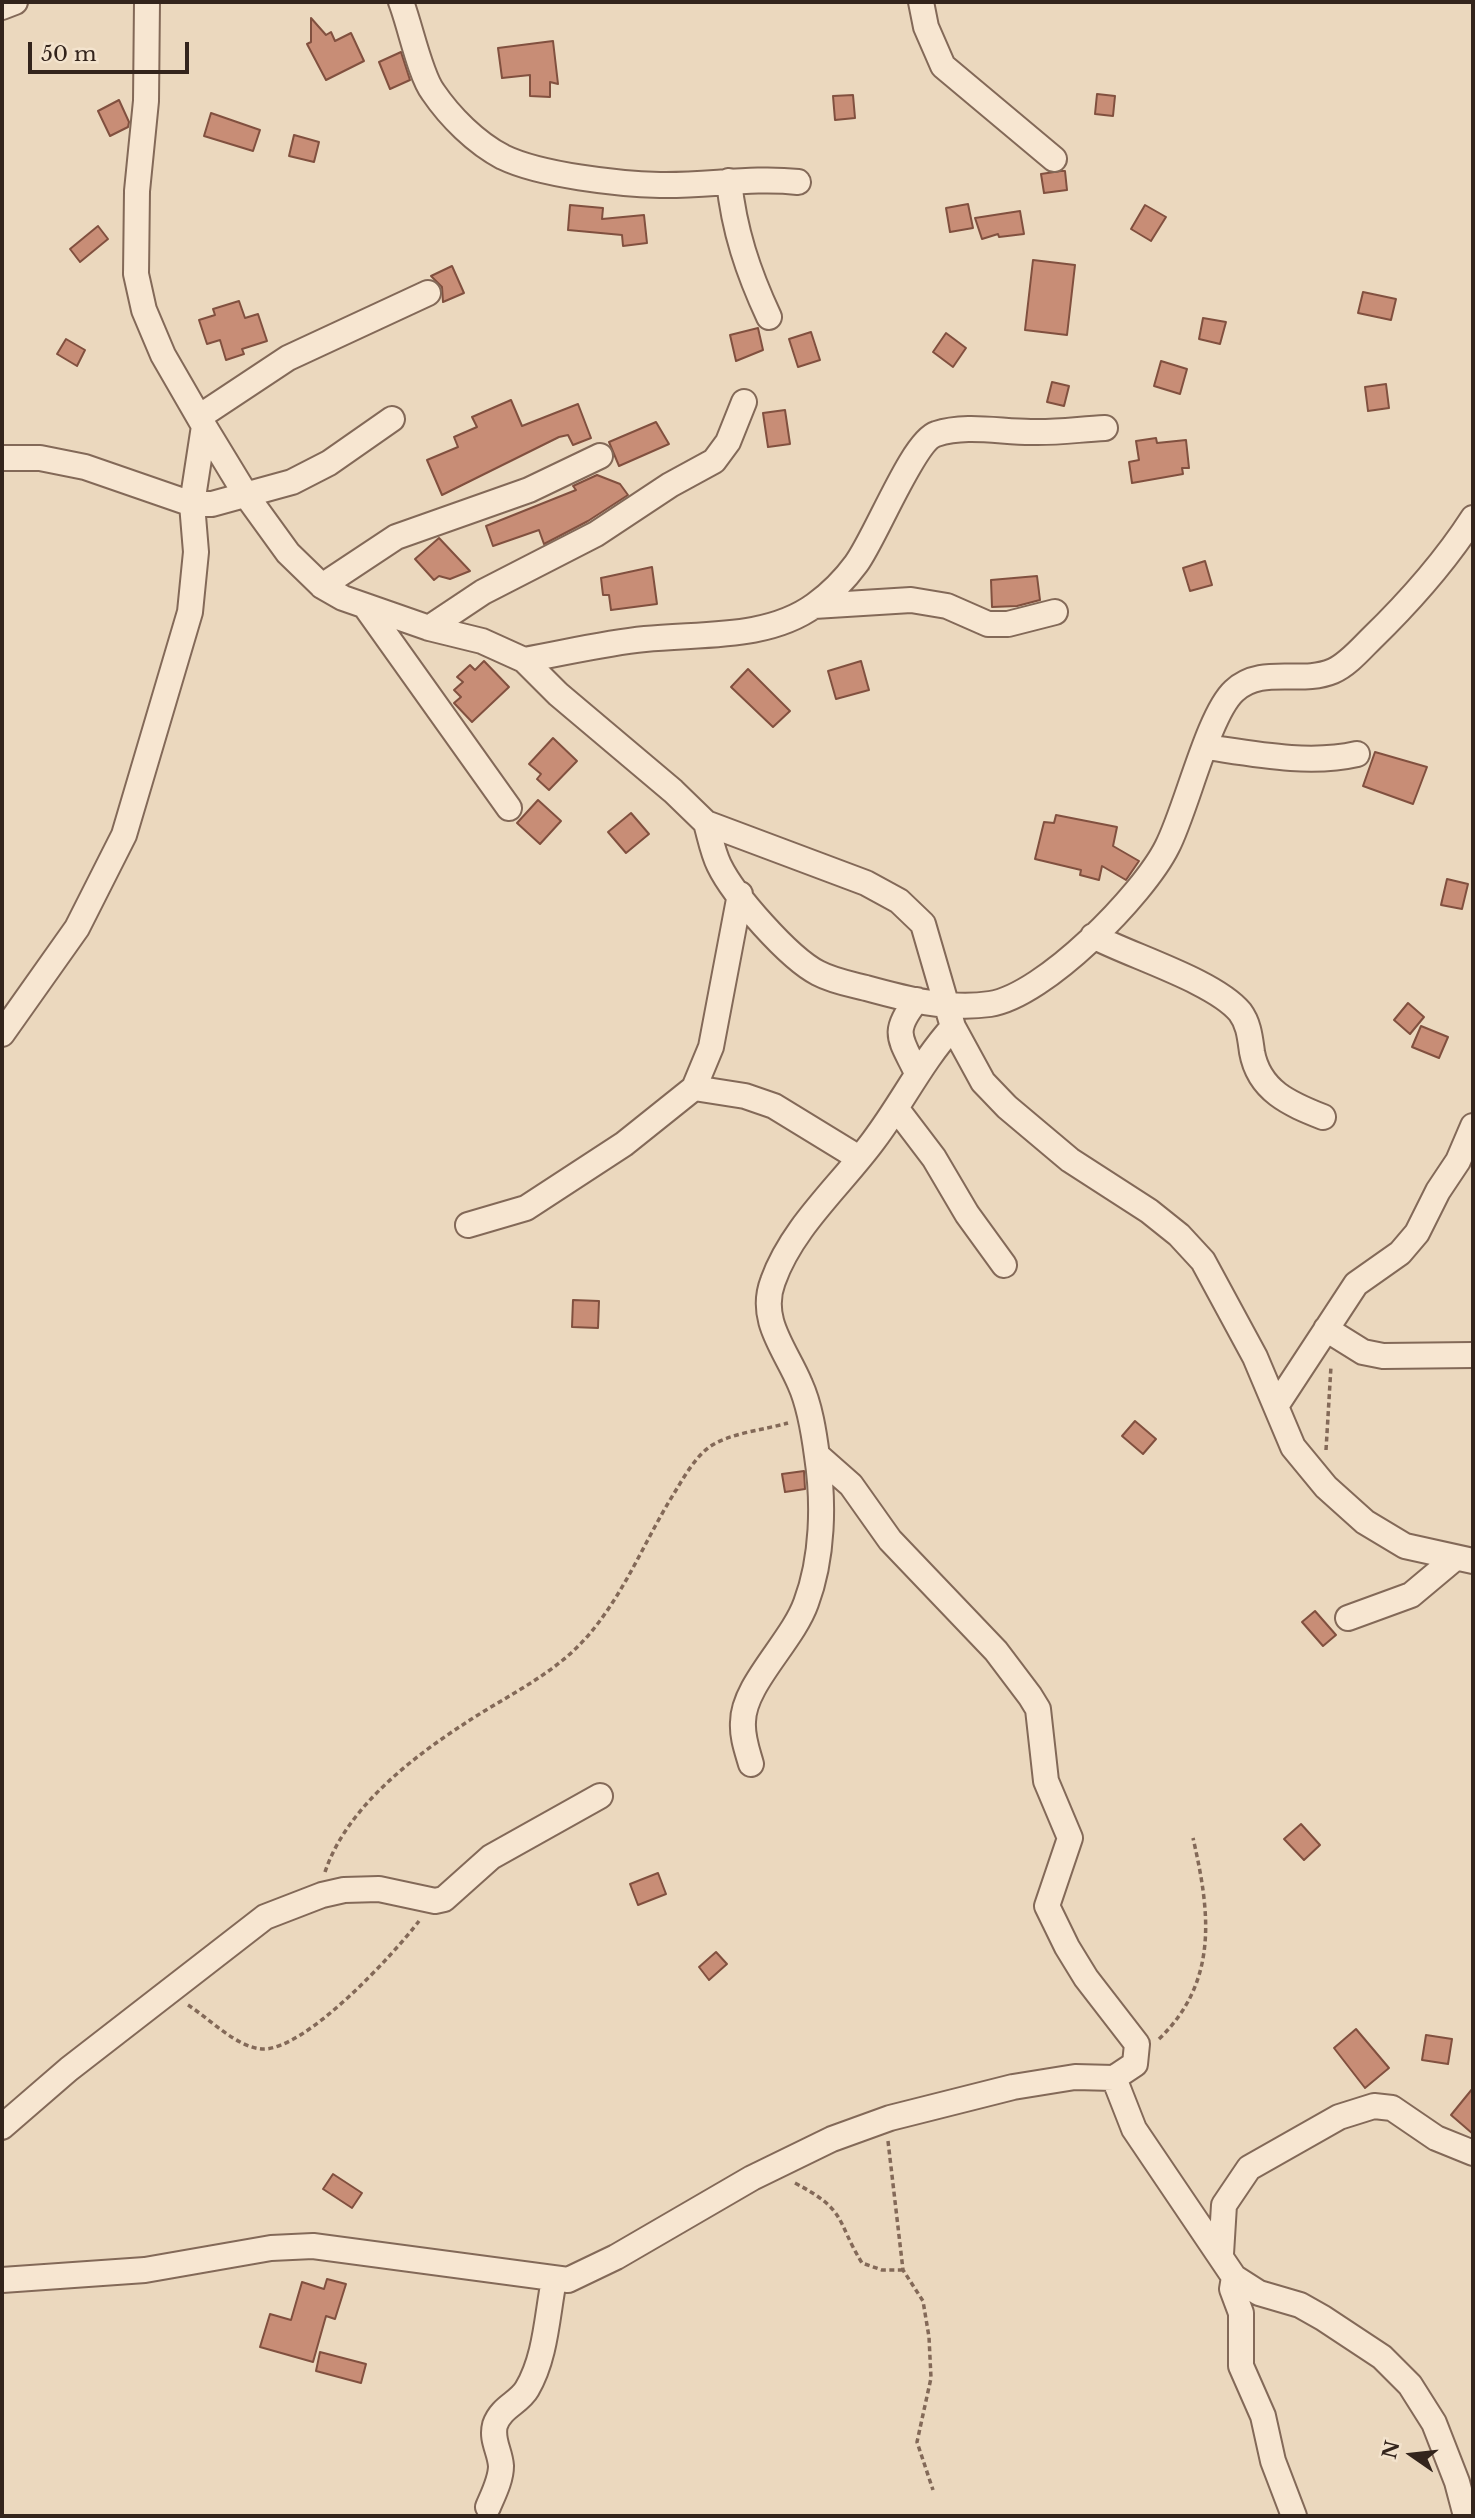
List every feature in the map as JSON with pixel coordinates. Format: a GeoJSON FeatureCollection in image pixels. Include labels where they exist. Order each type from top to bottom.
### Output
{"type":"FeatureCollection","features":[{"type":"Feature","properties":{"kind":"street"},"geometry":{"type":"LineString","coordinates":[[2,7],[15,2]]}},
{"type":"Feature","properties":{"kind":"street"},"geometry":{"type":"LineString","coordinates":[[147,2],[146,101],[137,191],[136,274],[144,310],[163,355],[246,495],[288,554],[322,586],[365,606],[429,628],[482,641],[524,660],[558,694],[673,791],[706,823],[866,883],[900,901],[923,924],[949,1017],[975,1070],[1007,1107],[1089,1174],[1149,1211],[1179,1235],[1203,1261],[1255,1357],[1293,1447],[1337,1499],[1365,1522],[1405,1546],[1464,1560]]}},
{"type":"Feature","properties":{"kind":"street"},"geometry":{"type":"LineString","coordinates":[[401,2],[431,90],[469,133],[503,156],[541,170],[631,183],[660,185],[729,181],[798,182]]}},
{"type":"Feature","properties":{"kind":"street"},"geometry":{"type":"LineString","coordinates":[[921,2],[926,27],[943,66],[1054,159]]}},
{"type":"Feature","properties":{"kind":"street"},"geometry":{"type":"LineString","coordinates":[[729,181],[732,207],[748,272],[769,317]]}},
{"type":"Feature","properties":{"kind":"street"},"geometry":{"type":"LineString","coordinates":[[2,1034],[77,928],[124,835],[190,612],[196,552],[192,505],[202,421],[288,358],[428,293]]}},
{"type":"Feature","properties":{"kind":"street"},"geometry":{"type":"LineString","coordinates":[[429,628],[483,592],[596,534],[670,485],[713,461],[728,442],[744,402]]}},
{"type":"Feature","properties":{"kind":"street"},"geometry":{"type":"LineString","coordinates":[[2,458],[40,458],[85,467],[192,505],[212,504],[292,482],[329,463],[392,419]]}},
{"type":"Feature","properties":{"kind":"street"},"geometry":{"type":"LineString","coordinates":[[814,606],[856,564],[906,470],[932,435],[951,430],[1034,432],[1105,428]]}},
{"type":"Feature","properties":{"kind":"street"},"geometry":{"type":"LineString","coordinates":[[322,586],[396,537],[528,490],[600,456]]}},
{"type":"Feature","properties":{"kind":"street"},"geometry":{"type":"LineString","coordinates":[[751,1764],[742,1721],[747,1701],[757,1680],[793,1630],[807,1602],[822,1500],[817,1455],[799,1381],[773,1331],[768,1312],[772,1283],[798,1235],[895,1108],[949,1017],[1000,1002],[1052,972],[1093,936],[1143,882],[1167,848],[1206,747],[1231,693],[1246,682],[1268,676],[1307,677],[1335,671],[1357,654],[1424,586],[1473,519]]}},
{"type":"Feature","properties":{"kind":"street"},"geometry":{"type":"LineString","coordinates":[[524,660],[646,639],[716,635],[761,628],[814,606],[911,600],[947,606],[988,624],[1009,624],[1055,612]]}},
{"type":"Feature","properties":{"kind":"street"},"geometry":{"type":"LineString","coordinates":[[365,606],[509,808]]}},
{"type":"Feature","properties":{"kind":"street"},"geometry":{"type":"LineString","coordinates":[[1206,747],[1271,756],[1334,759],[1357,754]]}},
{"type":"Feature","properties":{"kind":"street"},"geometry":{"type":"LineString","coordinates":[[706,823],[719,866],[774,937],[794,958],[820,974],[917,1000],[949,1017]]}},
{"type":"Feature","properties":{"kind":"street"},"geometry":{"type":"LineString","coordinates":[[468,1225],[526,1208],[624,1144],[694,1088],[711,1047],[740,894]]}},
{"type":"Feature","properties":{"kind":"street"},"geometry":{"type":"LineString","coordinates":[[1093,936],[1217,993],[1239,1012],[1248,1028],[1254,1063],[1262,1080],[1275,1094],[1323,1117]]}},
{"type":"Feature","properties":{"kind":"street"},"geometry":{"type":"LineString","coordinates":[[917,1000],[902,1020],[899,1038],[917,1073]]}},
{"type":"Feature","properties":{"kind":"street"},"geometry":{"type":"LineString","coordinates":[[694,1088],[745,1096],[774,1106],[859,1158]]}},
{"type":"Feature","properties":{"kind":"street"},"geometry":{"type":"LineString","coordinates":[[895,1108],[934,1158],[967,1214],[1004,1265]]}},
{"type":"Feature","properties":{"kind":"street"},"geometry":{"type":"LineString","coordinates":[[1276,1406],[1331,1332],[1356,1284],[1400,1253],[1417,1233],[1438,1191],[1458,1161],[1473,1126]]}},
{"type":"Feature","properties":{"kind":"street"},"geometry":{"type":"LineString","coordinates":[[1331,1332],[1363,1352],[1383,1356],[1473,1355]]}},
{"type":"Feature","properties":{"kind":"street"},"geometry":{"type":"LineString","coordinates":[[2,2280],[145,2270],[271,2248],[313,2246],[554,2280],[579,2277],[768,2170],[832,2139],[891,2118],[1013,2087],[1075,2077],[1114,2078],[1135,2064],[1138,2055],[1133,2036],[1086,1978],[1047,1906],[1070,1838],[1046,1781],[1038,1709],[996,1651],[898,1549],[851,1485],[817,1455]]}},
{"type":"Feature","properties":{"kind":"street"},"geometry":{"type":"LineString","coordinates":[[1348,1618],[1411,1595],[1464,1560]]}},
{"type":"Feature","properties":{"kind":"street"},"geometry":{"type":"LineString","coordinates":[[2,2127],[69,2069],[265,1917],[322,1895],[344,1890],[379,1889],[435,1901],[452,1893],[491,1857],[600,1796]]}},
{"type":"Feature","properties":{"kind":"street"},"geometry":{"type":"LineString","coordinates":[[1114,2078],[1134,2129],[1221,2254],[1234,2277],[1259,2293],[1300,2305],[1382,2357],[1424,2404],[1465,2475],[1466,2516]]}},
{"type":"Feature","properties":{"kind":"street"},"geometry":{"type":"LineString","coordinates":[[1221,2254],[1224,2205],[1249,2168],[1339,2117],[1374,2106],[1392,2108],[1436,2138],[1473,2153]]}},
{"type":"Feature","properties":{"kind":"street"},"geometry":{"type":"LineString","coordinates":[[1234,2277],[1232,2289],[1241,2313],[1241,2366],[1264,2416],[1273,2461],[1294,2516]]}},
{"type":"Feature","properties":{"kind":"street"},"geometry":{"type":"LineString","coordinates":[[488,2507],[501,2467],[493,2435],[496,2421],[509,2404],[525,2393],[532,2380],[546,2328],[554,2280]]}},
{"type":"Feature","properties":{"kind":"path"},"geometry":{"type":"LineString","coordinates":[[1326,1451],[1331,1332]]}},
{"type":"Feature","properties":{"kind":"path"},"geometry":{"type":"LineString","coordinates":[[322,1895],[325,1871],[333,1848],[342,1833],[370,1801],[418,1757],[464,1723],[518,1693],[584,1640],[617,1597],[660,1516],[691,1466],[709,1447],[809,1416]]}},
{"type":"Feature","properties":{"kind":"path"},"geometry":{"type":"LineString","coordinates":[[1138,2055],[1179,2018],[1198,1981],[1206,1945],[1208,1911],[1193,1838]]}},
{"type":"Feature","properties":{"kind":"path"},"geometry":{"type":"LineString","coordinates":[[169,1993],[243,2043],[262,2049],[282,2046],[305,2033],[391,1956],[435,1901]]}},
{"type":"Feature","properties":{"kind":"path"},"geometry":{"type":"LineString","coordinates":[[891,2118],[887,2152],[903,2270],[923,2301],[929,2337],[931,2378],[918,2442],[933,2490]]}},
{"type":"Feature","properties":{"kind":"path"},"geometry":{"type":"LineString","coordinates":[[768,2170],[821,2197],[833,2208],[841,2217],[862,2263],[881,2270],[903,2270]]}},
{"type":"Feature","properties":{"kind":"building"},"geometry":{"type":"Polygon","coordinates":[[[311,18],[326,35],[331,32],[335,41],[351,33],[364,61],[326,80],[307,44],[311,42],[311,18]]]}},
{"type":"Feature","properties":{"kind":"building"},"geometry":{"type":"Polygon","coordinates":[[[553,41],[558,84],[550,82],[550,97],[530,96],[530,75],[502,78],[498,48],[553,41]]]}},
{"type":"Feature","properties":{"kind":"building"},"geometry":{"type":"Polygon","coordinates":[[[401,52],[410,80],[390,89],[379,62],[401,52]]]}},
{"type":"Feature","properties":{"kind":"building"},"geometry":{"type":"Polygon","coordinates":[[[1097,94],[1115,96],[1113,116],[1095,114],[1097,94]]]}},
{"type":"Feature","properties":{"kind":"building"},"geometry":{"type":"Polygon","coordinates":[[[853,95],[855,118],[835,120],[833,96],[853,95]]]}},
{"type":"Feature","properties":{"kind":"building"},"geometry":{"type":"Polygon","coordinates":[[[119,100],[129,122],[128,127],[110,136],[98,111],[119,100]]]}},
{"type":"Feature","properties":{"kind":"building"},"geometry":{"type":"Polygon","coordinates":[[[211,113],[260,130],[253,151],[204,136],[211,113]]]}},
{"type":"Feature","properties":{"kind":"building"},"geometry":{"type":"Polygon","coordinates":[[[294,135],[319,142],[314,162],[289,156],[294,135]]]}},
{"type":"Feature","properties":{"kind":"building"},"geometry":{"type":"Polygon","coordinates":[[[1065,171],[1067,190],[1044,193],[1041,174],[1065,171]]]}},
{"type":"Feature","properties":{"kind":"building"},"geometry":{"type":"Polygon","coordinates":[[[968,204],[973,228],[950,232],[946,208],[968,204]]]}},
{"type":"Feature","properties":{"kind":"building"},"geometry":{"type":"Polygon","coordinates":[[[570,205],[603,208],[602,219],[644,215],[647,243],[623,246],[622,235],[568,230],[570,205]]]}},
{"type":"Feature","properties":{"kind":"building"},"geometry":{"type":"Polygon","coordinates":[[[1145,205],[1166,217],[1151,241],[1131,229],[1145,205]]]}},
{"type":"Feature","properties":{"kind":"building"},"geometry":{"type":"Polygon","coordinates":[[[1020,211],[1024,234],[999,237],[998,234],[982,239],[975,218],[1020,211]]]}},
{"type":"Feature","properties":{"kind":"building"},"geometry":{"type":"Polygon","coordinates":[[[98,226],[108,239],[80,262],[70,249],[98,226]]]}},
{"type":"Feature","properties":{"kind":"building"},"geometry":{"type":"Polygon","coordinates":[[[1033,260],[1075,265],[1067,335],[1025,330],[1033,260]]]}},
{"type":"Feature","properties":{"kind":"building"},"geometry":{"type":"Polygon","coordinates":[[[452,266],[464,293],[443,302],[442,287],[431,276],[452,266]]]}},
{"type":"Feature","properties":{"kind":"building"},"geometry":{"type":"Polygon","coordinates":[[[1363,292],[1396,299],[1391,320],[1358,313],[1363,292]]]}},
{"type":"Feature","properties":{"kind":"building"},"geometry":{"type":"Polygon","coordinates":[[[239,301],[245,318],[258,314],[267,341],[242,349],[244,354],[226,360],[220,340],[207,344],[199,320],[215,315],[213,309],[239,301]]]}},
{"type":"Feature","properties":{"kind":"building"},"geometry":{"type":"Polygon","coordinates":[[[1203,318],[1226,322],[1220,344],[1199,339],[1203,318]]]}},
{"type":"Feature","properties":{"kind":"building"},"geometry":{"type":"Polygon","coordinates":[[[758,328],[763,350],[736,361],[730,335],[758,328]]]}},
{"type":"Feature","properties":{"kind":"building"},"geometry":{"type":"Polygon","coordinates":[[[811,332],[820,360],[798,367],[789,339],[811,332]]]}},
{"type":"Feature","properties":{"kind":"building"},"geometry":{"type":"Polygon","coordinates":[[[946,333],[966,348],[953,367],[933,352],[946,333]]]}},
{"type":"Feature","properties":{"kind":"building"},"geometry":{"type":"Polygon","coordinates":[[[66,339],[85,350],[77,366],[57,354],[66,339]]]}},
{"type":"Feature","properties":{"kind":"building"},"geometry":{"type":"Polygon","coordinates":[[[1161,361],[1187,369],[1180,394],[1154,386],[1161,361]]]}},
{"type":"Feature","properties":{"kind":"building"},"geometry":{"type":"Polygon","coordinates":[[[1052,382],[1069,386],[1064,406],[1047,402],[1052,382]]]}},
{"type":"Feature","properties":{"kind":"building"},"geometry":{"type":"Polygon","coordinates":[[[1386,384],[1389,408],[1368,411],[1365,387],[1386,384]]]}},
{"type":"Feature","properties":{"kind":"building"},"geometry":{"type":"Polygon","coordinates":[[[511,400],[522,426],[578,404],[591,438],[573,445],[568,435],[559,437],[442,495],[427,460],[458,447],[454,437],[477,427],[472,417],[511,400]]]}},
{"type":"Feature","properties":{"kind":"building"},"geometry":{"type":"Polygon","coordinates":[[[785,410],[790,444],[768,447],[763,413],[785,410]]]}},
{"type":"Feature","properties":{"kind":"building"},"geometry":{"type":"Polygon","coordinates":[[[656,422],[669,444],[619,466],[609,442],[656,422]]]}},
{"type":"Feature","properties":{"kind":"building"},"geometry":{"type":"Polygon","coordinates":[[[1156,438],[1157,443],[1186,440],[1189,468],[1182,468],[1183,474],[1132,483],[1129,462],[1139,460],[1136,441],[1156,438]]]}},
{"type":"Feature","properties":{"kind":"building"},"geometry":{"type":"Polygon","coordinates":[[[597,475],[620,484],[628,495],[588,521],[544,544],[539,530],[493,546],[486,526],[576,490],[573,486],[597,475]]]}},
{"type":"Feature","properties":{"kind":"building"},"geometry":{"type":"Polygon","coordinates":[[[439,538],[470,571],[450,579],[439,576],[434,580],[415,559],[439,538]]]}},
{"type":"Feature","properties":{"kind":"building"},"geometry":{"type":"Polygon","coordinates":[[[1205,561],[1212,585],[1190,591],[1183,568],[1205,561]]]}},
{"type":"Feature","properties":{"kind":"building"},"geometry":{"type":"Polygon","coordinates":[[[652,567],[657,604],[611,610],[609,595],[603,595],[601,578],[652,567]]]}},
{"type":"Feature","properties":{"kind":"building"},"geometry":{"type":"Polygon","coordinates":[[[1037,576],[1040,600],[1017,606],[992,607],[991,580],[1037,576]]]}},
{"type":"Feature","properties":{"kind":"building"},"geometry":{"type":"Polygon","coordinates":[[[484,661],[509,687],[472,722],[454,703],[461,697],[454,690],[463,682],[457,677],[470,665],[475,670],[484,661]]]}},
{"type":"Feature","properties":{"kind":"building"},"geometry":{"type":"Polygon","coordinates":[[[861,661],[869,690],[836,699],[828,671],[861,661]]]}},
{"type":"Feature","properties":{"kind":"building"},"geometry":{"type":"Polygon","coordinates":[[[748,669],[790,711],[773,727],[731,687],[748,669]]]}},
{"type":"Feature","properties":{"kind":"building"},"geometry":{"type":"Polygon","coordinates":[[[553,738],[577,761],[549,790],[537,779],[541,774],[529,764],[553,738]]]}},
{"type":"Feature","properties":{"kind":"building"},"geometry":{"type":"Polygon","coordinates":[[[1375,752],[1427,767],[1413,804],[1363,786],[1375,752]]]}},
{"type":"Feature","properties":{"kind":"building"},"geometry":{"type":"Polygon","coordinates":[[[538,800],[561,821],[540,844],[517,823],[538,800]]]}},
{"type":"Feature","properties":{"kind":"building"},"geometry":{"type":"Polygon","coordinates":[[[631,813],[649,834],[626,853],[608,832],[631,813]]]}},
{"type":"Feature","properties":{"kind":"building"},"geometry":{"type":"Polygon","coordinates":[[[1056,815],[1117,827],[1113,846],[1139,861],[1126,880],[1102,866],[1099,880],[1080,875],[1081,870],[1035,859],[1044,822],[1054,823],[1056,815]]]}},
{"type":"Feature","properties":{"kind":"building"},"geometry":{"type":"Polygon","coordinates":[[[1447,879],[1468,884],[1462,909],[1441,905],[1447,879]]]}},
{"type":"Feature","properties":{"kind":"building"},"geometry":{"type":"Polygon","coordinates":[[[1408,1003],[1424,1017],[1410,1034],[1394,1020],[1408,1003]]]}},
{"type":"Feature","properties":{"kind":"building"},"geometry":{"type":"Polygon","coordinates":[[[1421,1026],[1448,1037],[1439,1058],[1412,1047],[1421,1026]]]}},
{"type":"Feature","properties":{"kind":"building"},"geometry":{"type":"Polygon","coordinates":[[[573,1300],[599,1301],[598,1328],[572,1327],[573,1300]]]}},
{"type":"Feature","properties":{"kind":"building"},"geometry":{"type":"Polygon","coordinates":[[[1135,1421],[1156,1439],[1143,1454],[1122,1436],[1135,1421]]]}},
{"type":"Feature","properties":{"kind":"building"},"geometry":{"type":"Polygon","coordinates":[[[804,1471],[805,1489],[785,1492],[782,1474],[804,1471]]]}},
{"type":"Feature","properties":{"kind":"building"},"geometry":{"type":"Polygon","coordinates":[[[1315,1611],[1336,1635],[1323,1646],[1302,1622],[1315,1611]]]}},
{"type":"Feature","properties":{"kind":"building"},"geometry":{"type":"Polygon","coordinates":[[[1301,1824],[1320,1845],[1304,1860],[1284,1839],[1301,1824]]]}},
{"type":"Feature","properties":{"kind":"building"},"geometry":{"type":"Polygon","coordinates":[[[658,1873],[666,1894],[638,1905],[630,1884],[658,1873]]]}},
{"type":"Feature","properties":{"kind":"building"},"geometry":{"type":"Polygon","coordinates":[[[716,1952],[727,1964],[709,1980],[699,1967],[716,1952]]]}},
{"type":"Feature","properties":{"kind":"building"},"geometry":{"type":"Polygon","coordinates":[[[1356,2029],[1389,2068],[1365,2088],[1334,2048],[1356,2029]]]}},
{"type":"Feature","properties":{"kind":"building"},"geometry":{"type":"Polygon","coordinates":[[[1426,2035],[1452,2039],[1448,2064],[1422,2060],[1426,2035]]]}},
{"type":"Feature","properties":{"kind":"building"},"geometry":{"type":"Polygon","coordinates":[[[1473,2088],[1473,2134],[1451,2115],[1473,2088]]]}},
{"type":"Feature","properties":{"kind":"building"},"geometry":{"type":"Polygon","coordinates":[[[333,2174],[362,2193],[352,2208],[323,2189],[333,2174]]]}},
{"type":"Feature","properties":{"kind":"building"},"geometry":{"type":"Polygon","coordinates":[[[327,2279],[346,2284],[335,2319],[326,2316],[313,2362],[260,2347],[270,2314],[291,2320],[302,2282],[324,2289],[327,2279]]]}},
{"type":"Feature","properties":{"kind":"building"},"geometry":{"type":"Polygon","coordinates":[[[320,2352],[366,2364],[361,2383],[316,2371],[320,2352]]]}}]}
